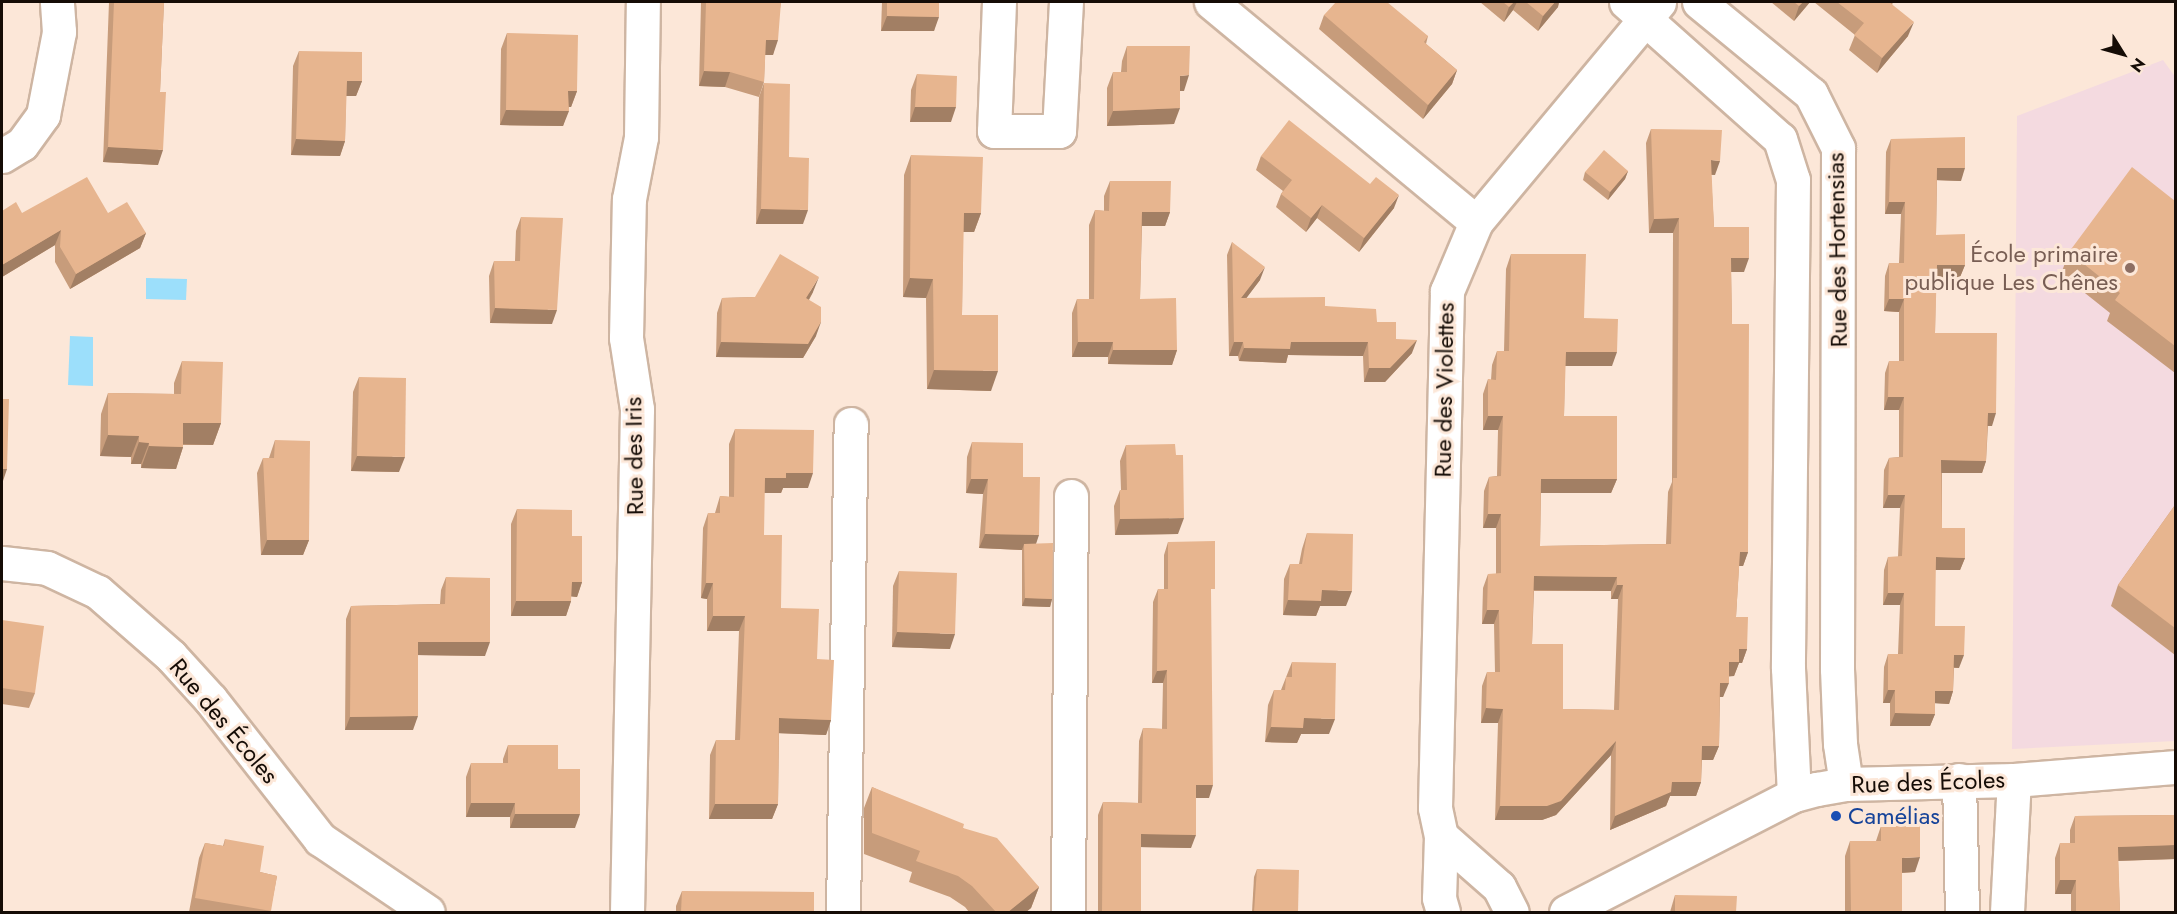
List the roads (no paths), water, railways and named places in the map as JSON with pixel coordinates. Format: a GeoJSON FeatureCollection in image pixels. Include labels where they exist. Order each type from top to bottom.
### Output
{"type":"FeatureCollection","features":[{"type":"Feature","properties":{"kind":"street"},"geometry":{"type":"LineString","coordinates":[[2,156],[22,144],[43,115],[59,32],[57,2]]}},
{"type":"Feature","properties":{"kind":"street","name":"Rue des Iris"},"geometry":{"type":"LineString","coordinates":[[627,912],[638,409],[626,338],[629,199],[641,137],[643,2]]}},
{"type":"Feature","properties":{"kind":"street"},"geometry":{"type":"LineString","coordinates":[[999,2],[994,131],[1059,131],[1066,2]]}},
{"type":"Feature","properties":{"kind":"street"},"geometry":{"type":"LineString","coordinates":[[1211,2],[1476,222]]}},
{"type":"Feature","properties":{"kind":"street","name":"Rue des Hortensias"},"geometry":{"type":"LineString","coordinates":[[1699,2],[1811,94],[1838,148],[1837,669],[1846,784]]}},
{"type":"Feature","properties":{"kind":"street","name":"Rue des Hortensias"},"geometry":{"type":"LineString","coordinates":[[1476,222],[1643,7],[1780,139],[1793,180],[1788,668],[1794,795]]}},
{"type":"Feature","properties":{"kind":"street","name":"Rue des Violettes"},"geometry":{"type":"LineString","coordinates":[[1443,912],[1439,898],[1441,836],[1435,808],[1446,291],[1476,222]]}},
{"type":"Feature","properties":{"kind":"street"},"geometry":{"type":"LineString","coordinates":[[843,912],[851,424]]}},
{"type":"Feature","properties":{"kind":"street"},"geometry":{"type":"LineString","coordinates":[[1792,450],[1839,450]]}},
{"type":"Feature","properties":{"kind":"street"},"geometry":{"type":"LineString","coordinates":[[1068,912],[1071,496]]}},
{"type":"Feature","properties":{"kind":"street","name":"Rue des Écoles"},"geometry":{"type":"LineString","coordinates":[[2,563],[47,568],[98,592],[171,656],[203,691],[320,839],[428,912]]}},
{"type":"Feature","properties":{"kind":"street","name":"Rue des Écoles"},"geometry":{"type":"LineString","coordinates":[[1566,912],[1794,795],[1846,784],[2014,780],[2175,767]]}},
{"type":"Feature","properties":{"kind":"street"},"geometry":{"type":"LineString","coordinates":[[1959,780],[1962,912]]}},
{"type":"Feature","properties":{"kind":"street"},"geometry":{"type":"LineString","coordinates":[[2007,912],[2014,780]]}},
{"type":"Feature","properties":{"kind":"street"},"geometry":{"type":"LineString","coordinates":[[1441,836],[1499,887],[1512,912]]}},
{"type":"Feature","properties":{"kind":"water"},"geometry":{"type":"Polygon","coordinates":[[[146,278],[187,279],[186,300],[146,299],[146,278]]]}},
{"type":"Feature","properties":{"kind":"water"},"geometry":{"type":"Polygon","coordinates":[[[70,336],[93,337],[93,386],[68,385],[70,336]]]}},
{"type":"Feature","properties":{"kind":"place","name":"École primaire publique Les Chênes"},"geometry":{"type":"Point","coordinates":[2130,268]}},
{"type":"Feature","properties":{"kind":"place","name":"Camélias"},"geometry":{"type":"Point","coordinates":[1836,816]}}]}
